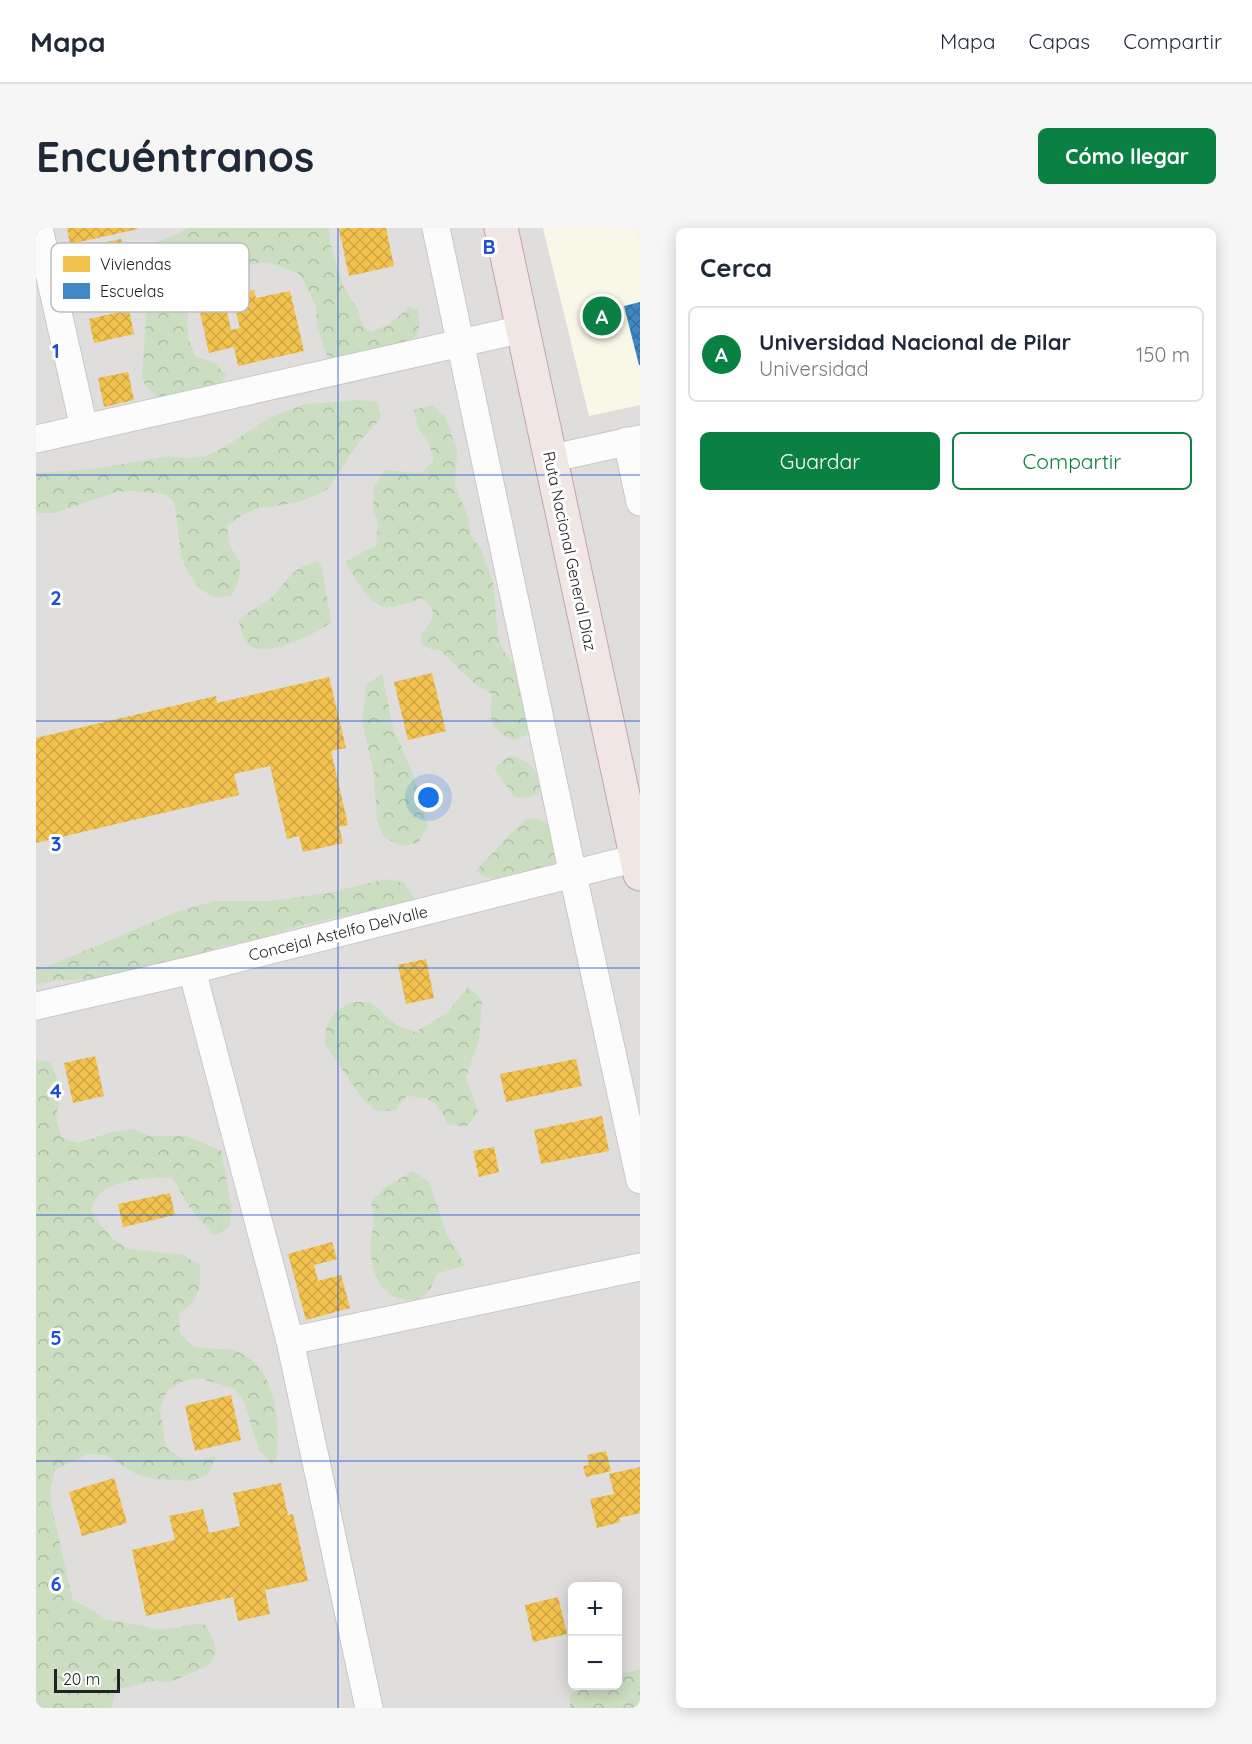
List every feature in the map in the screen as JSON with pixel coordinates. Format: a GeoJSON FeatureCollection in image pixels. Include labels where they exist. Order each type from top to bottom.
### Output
{"type":"FeatureCollection","features":[{"type":"Feature","properties":{"kind":"highway","name":"Ruta Nacional General Díaz"},"geometry":{"type":"LineString","coordinates":[[501,228],[549,459],[639,863]]}},
{"type":"Feature","properties":{"kind":"street"},"geometry":{"type":"LineString","coordinates":[[39,228],[51,281]]}},
{"type":"Feature","properties":{"kind":"street"},"geometry":{"type":"LineString","coordinates":[[436,228],[640,1180]]}},
{"type":"Feature","properties":{"kind":"street"},"geometry":{"type":"LineString","coordinates":[[58,312],[84,428]]}},
{"type":"Feature","properties":{"kind":"street"},"geometry":{"type":"LineString","coordinates":[[36,439],[523,329]]}},
{"type":"Feature","properties":{"kind":"street"},"geometry":{"type":"LineString","coordinates":[[549,459],[634,440],[640,502]]}},
{"type":"Feature","properties":{"kind":"street","name":"Concejal Astelfo DelValle"},"geometry":{"type":"LineString","coordinates":[[36,1006],[192,970],[573,875],[639,863]]}},
{"type":"Feature","properties":{"kind":"street"},"geometry":{"type":"LineString","coordinates":[[192,970],[290,1341],[369,1708]]}},
{"type":"Feature","properties":{"kind":"street"},"geometry":{"type":"LineString","coordinates":[[290,1341],[640,1267]]}},
{"type":"Feature","properties":{"kind":"shaded area"},"geometry":{"type":"Polygon","coordinates":[[[36,228],[640,228],[640,1708],[36,1708],[36,228]]]}},
{"type":"Feature","properties":{"kind":"shaded area"},"geometry":{"type":"Polygon","coordinates":[[[543,228],[640,228],[640,405],[589,416],[543,228]]]}},
{"type":"Feature","properties":{"kind":"green space"},"geometry":{"type":"Polygon","coordinates":[[[188,228],[329,228],[330,243],[343,286],[357,308],[364,327],[371,332],[382,327],[397,318],[409,306],[418,310],[418,332],[409,342],[329,362],[317,326],[316,307],[298,273],[263,263],[249,265],[249,243],[151,243],[169,238],[188,228]]]}},
{"type":"Feature","properties":{"kind":"green space"},"geometry":{"type":"Polygon","coordinates":[[[146,312],[188,312],[189,341],[196,357],[214,362],[226,375],[223,384],[160,399],[146,387],[142,378],[146,312]]]}},
{"type":"Feature","properties":{"kind":"green space"},"geometry":{"type":"Polygon","coordinates":[[[359,400],[377,402],[381,418],[358,443],[328,489],[295,503],[259,508],[242,515],[227,527],[230,546],[240,561],[239,579],[232,595],[215,598],[200,589],[189,574],[181,556],[175,507],[172,499],[164,494],[136,491],[116,492],[54,513],[36,513],[36,473],[95,469],[168,456],[188,458],[206,456],[223,448],[271,417],[305,404],[359,400]]]}},
{"type":"Feature","properties":{"kind":"green space"},"geometry":{"type":"Polygon","coordinates":[[[432,405],[445,416],[457,450],[455,485],[468,517],[471,535],[481,549],[493,582],[498,636],[504,652],[525,681],[529,733],[514,741],[495,728],[491,717],[492,694],[475,684],[440,650],[422,645],[421,635],[433,615],[427,602],[421,598],[393,607],[378,605],[362,588],[345,562],[376,545],[378,526],[373,507],[374,487],[385,470],[421,473],[434,460],[429,443],[418,428],[414,410],[432,405]]]}},
{"type":"Feature","properties":{"kind":"green space"},"geometry":{"type":"Polygon","coordinates":[[[318,561],[322,568],[331,622],[311,634],[277,648],[252,648],[245,641],[238,620],[271,598],[299,568],[318,561]]]}},
{"type":"Feature","properties":{"kind":"green space"},"geometry":{"type":"Polygon","coordinates":[[[382,674],[393,727],[414,777],[428,826],[418,843],[401,846],[384,837],[377,821],[374,774],[362,721],[367,684],[382,674]]]}},
{"type":"Feature","properties":{"kind":"green space"},"geometry":{"type":"Polygon","coordinates":[[[509,756],[522,759],[532,767],[539,778],[540,791],[528,797],[514,797],[494,768],[509,756]]]}},
{"type":"Feature","properties":{"kind":"green space"},"geometry":{"type":"Polygon","coordinates":[[[535,818],[550,828],[554,837],[559,854],[551,866],[539,872],[497,878],[486,877],[476,871],[525,820],[535,818]]]}},
{"type":"Feature","properties":{"kind":"green space"},"geometry":{"type":"Polygon","coordinates":[[[386,879],[405,883],[414,899],[306,924],[256,940],[219,947],[186,960],[97,979],[59,980],[36,984],[36,967],[47,967],[176,912],[215,901],[271,901],[328,893],[386,879]]]}},
{"type":"Feature","properties":{"kind":"green space"},"geometry":{"type":"Polygon","coordinates":[[[468,987],[482,1000],[479,1040],[466,1077],[478,1112],[466,1127],[447,1124],[437,1105],[428,1099],[407,1096],[396,1110],[377,1111],[363,1100],[325,1044],[326,1027],[336,1011],[352,1002],[370,1002],[398,1026],[415,1032],[446,1014],[468,987]]]}},
{"type":"Feature","properties":{"kind":"green space"},"geometry":{"type":"Polygon","coordinates":[[[36,1060],[50,1062],[58,1081],[59,1100],[56,1118],[61,1137],[78,1143],[112,1132],[131,1129],[150,1136],[187,1136],[221,1151],[232,1207],[229,1227],[214,1236],[190,1208],[172,1177],[136,1180],[109,1187],[100,1194],[91,1209],[100,1225],[114,1240],[129,1249],[183,1255],[200,1265],[200,1281],[195,1298],[179,1314],[180,1333],[193,1346],[231,1350],[246,1356],[257,1366],[272,1394],[278,1428],[276,1460],[272,1463],[259,1450],[244,1401],[235,1389],[199,1378],[181,1382],[166,1392],[160,1409],[166,1447],[178,1456],[189,1460],[216,1456],[208,1474],[192,1481],[153,1479],[136,1474],[106,1455],[88,1454],[55,1470],[50,1490],[52,1508],[73,1601],[90,1608],[105,1619],[161,1630],[197,1624],[206,1625],[214,1642],[216,1652],[212,1661],[205,1667],[170,1682],[151,1681],[116,1690],[111,1708],[36,1708],[36,1060]]]}},
{"type":"Feature","properties":{"kind":"green space"},"geometry":{"type":"Polygon","coordinates":[[[413,1171],[429,1182],[447,1235],[465,1265],[437,1274],[424,1296],[408,1300],[397,1298],[389,1293],[377,1279],[371,1249],[374,1221],[371,1202],[383,1189],[413,1171]]]}},
{"type":"Feature","properties":{"kind":"green space"},"geometry":{"type":"Polygon","coordinates":[[[640,1669],[640,1708],[570,1708],[570,1694],[580,1690],[622,1690],[622,1674],[640,1669]]]}},
{"type":"Feature","properties":{"kind":"building: Viviendas"},"geometry":{"type":"Polygon","coordinates":[[[67,228],[138,228],[75,243],[70,243],[67,228]]]}},
{"type":"Feature","properties":{"kind":"building: Viviendas"},"geometry":{"type":"Polygon","coordinates":[[[386,228],[394,266],[349,276],[339,229],[386,228]]]}},
{"type":"Feature","properties":{"kind":"building: Viviendas"},"geometry":{"type":"Polygon","coordinates":[[[121,239],[122,243],[102,243],[121,239]]]}},
{"type":"Feature","properties":{"kind":"building: Viviendas"},"geometry":{"type":"Polygon","coordinates":[[[254,290],[256,298],[290,291],[304,351],[238,366],[234,347],[209,353],[200,312],[227,312],[231,330],[240,328],[236,312],[249,312],[249,291],[254,290]]]}},
{"type":"Feature","properties":{"kind":"building: Viviendas"},"geometry":{"type":"Polygon","coordinates":[[[129,312],[134,334],[94,343],[89,319],[129,312]]]}},
{"type":"Feature","properties":{"kind":"building: Viviendas"},"geometry":{"type":"Polygon","coordinates":[[[128,372],[134,400],[104,407],[98,378],[128,372]]]}},
{"type":"Feature","properties":{"kind":"building: Viviendas"},"geometry":{"type":"Polygon","coordinates":[[[432,673],[446,731],[408,740],[394,682],[432,673]]]}},
{"type":"Feature","properties":{"kind":"building: Viviendas"},"geometry":{"type":"Polygon","coordinates":[[[329,677],[346,748],[331,751],[348,825],[339,827],[343,843],[303,852],[299,836],[287,839],[270,766],[234,774],[239,795],[36,843],[36,738],[216,696],[217,703],[329,677]]]}},
{"type":"Feature","properties":{"kind":"building: Viviendas"},"geometry":{"type":"Polygon","coordinates":[[[426,959],[434,998],[406,1004],[398,965],[426,959]]]}},
{"type":"Feature","properties":{"kind":"building: Viviendas"},"geometry":{"type":"Polygon","coordinates":[[[95,1056],[104,1096],[73,1103],[64,1063],[95,1056]]]}},
{"type":"Feature","properties":{"kind":"building: Viviendas"},"geometry":{"type":"Polygon","coordinates":[[[576,1059],[582,1086],[506,1102],[500,1074],[576,1059]]]}},
{"type":"Feature","properties":{"kind":"building: Viviendas"},"geometry":{"type":"Polygon","coordinates":[[[602,1116],[609,1151],[541,1164],[534,1130],[602,1116]]]}},
{"type":"Feature","properties":{"kind":"building: Viviendas"},"geometry":{"type":"Polygon","coordinates":[[[494,1147],[499,1172],[479,1177],[473,1151],[494,1147]]]}},
{"type":"Feature","properties":{"kind":"building: Viviendas"},"geometry":{"type":"Polygon","coordinates":[[[170,1193],[175,1215],[123,1227],[118,1204],[170,1193]]]}},
{"type":"Feature","properties":{"kind":"building: Viviendas"},"geometry":{"type":"Polygon","coordinates":[[[332,1242],[337,1259],[314,1265],[318,1281],[341,1275],[350,1308],[306,1320],[288,1254],[332,1242]]]}},
{"type":"Feature","properties":{"kind":"building: Viviendas"},"geometry":{"type":"Polygon","coordinates":[[[231,1395],[241,1440],[195,1451],[185,1406],[231,1395]]]}},
{"type":"Feature","properties":{"kind":"building: Viviendas"},"geometry":{"type":"Polygon","coordinates":[[[606,1451],[611,1471],[586,1477],[583,1466],[589,1465],[587,1455],[606,1451]]]}},
{"type":"Feature","properties":{"kind":"building: Viviendas"},"geometry":{"type":"Polygon","coordinates":[[[640,1467],[640,1513],[619,1518],[620,1522],[597,1528],[590,1499],[614,1494],[609,1474],[640,1467]]]}},
{"type":"Feature","properties":{"kind":"building: Viviendas"},"geometry":{"type":"Polygon","coordinates":[[[114,1478],[127,1523],[82,1536],[69,1492],[114,1478]]]}},
{"type":"Feature","properties":{"kind":"building: Viviendas"},"geometry":{"type":"Polygon","coordinates":[[[281,1483],[288,1515],[293,1514],[308,1581],[265,1590],[270,1614],[238,1621],[233,1597],[146,1616],[132,1550],[175,1540],[169,1516],[203,1509],[209,1533],[240,1526],[233,1493],[281,1483]]]}},
{"type":"Feature","properties":{"kind":"building: Viviendas"},"geometry":{"type":"Polygon","coordinates":[[[558,1597],[567,1634],[533,1642],[525,1605],[558,1597]]]}},
{"type":"Feature","properties":{"kind":"building: Escuelas"},"geometry":{"type":"Polygon","coordinates":[[[640,302],[640,365],[639,365],[624,306],[640,302]]]}},
{"type":"Feature","properties":{"kind":"place","name":"Universidad Nacional de Pilar"},"geometry":{"type":"Point","coordinates":[602,316]}}]}
